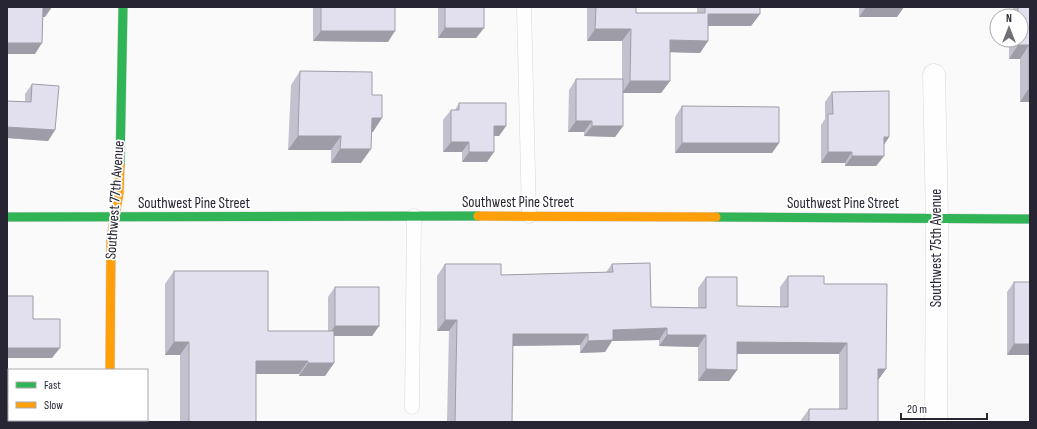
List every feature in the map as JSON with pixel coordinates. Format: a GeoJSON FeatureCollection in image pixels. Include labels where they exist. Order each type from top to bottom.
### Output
{"type":"FeatureCollection","features":[{"type":"Feature","properties":{"kind":"street","name":"Southwest 77th Avenue"},"geometry":{"type":"LineString","coordinates":[[110,369],[111,238],[119,193],[123,7]]}},
{"type":"Feature","properties":{"kind":"street","name":"Southwest 75th Avenue"},"geometry":{"type":"LineString","coordinates":[[934,75],[937,218],[936,422]]}},
{"type":"Feature","properties":{"kind":"street","name":"Southwest Pine Street"},"geometry":{"type":"LineString","coordinates":[[7,217],[529,216],[1030,218]]}},
{"type":"Feature","properties":{"kind":"lane"},"geometry":{"type":"LineString","coordinates":[[524,7],[529,216]]}},
{"type":"Feature","properties":{"kind":"lane"},"geometry":{"type":"LineString","coordinates":[[412,407],[414,216]]}},
{"type":"Feature","properties":{"kind":"building"},"geometry":{"type":"Polygon","coordinates":[[[7,7],[43,7],[42,43],[7,43],[7,7]]]}},
{"type":"Feature","properties":{"kind":"building"},"geometry":{"type":"Polygon","coordinates":[[[321,7],[395,7],[395,31],[321,31],[321,7]]]}},
{"type":"Feature","properties":{"kind":"building"},"geometry":{"type":"Polygon","coordinates":[[[445,7],[484,7],[484,28],[445,28],[445,7]]]}},
{"type":"Feature","properties":{"kind":"building"},"geometry":{"type":"Polygon","coordinates":[[[596,7],[636,7],[636,13],[705,13],[705,7],[760,7],[760,14],[708,14],[708,41],[670,40],[670,81],[630,81],[631,29],[595,29],[596,7]]]}},
{"type":"Feature","properties":{"kind":"building"},"geometry":{"type":"Polygon","coordinates":[[[1030,7],[1030,88],[1029,8],[1018,8],[1030,7]]]}},
{"type":"Feature","properties":{"kind":"building"},"geometry":{"type":"Polygon","coordinates":[[[300,71],[372,72],[372,95],[382,95],[382,118],[372,118],[371,149],[340,149],[341,136],[298,136],[300,71]]]}},
{"type":"Feature","properties":{"kind":"building"},"geometry":{"type":"Polygon","coordinates":[[[576,79],[623,79],[623,126],[592,126],[592,121],[576,121],[576,79]]]}},
{"type":"Feature","properties":{"kind":"building"},"geometry":{"type":"Polygon","coordinates":[[[32,84],[59,86],[55,130],[7,127],[7,101],[31,102],[32,84]]]}},
{"type":"Feature","properties":{"kind":"building"},"geometry":{"type":"Polygon","coordinates":[[[889,91],[889,137],[884,137],[884,156],[852,156],[852,152],[828,152],[828,114],[833,114],[832,92],[889,91]]]}},
{"type":"Feature","properties":{"kind":"building"},"geometry":{"type":"Polygon","coordinates":[[[459,103],[506,103],[506,126],[494,126],[494,152],[469,152],[469,142],[451,142],[451,110],[459,110],[459,103]]]}},
{"type":"Feature","properties":{"kind":"building"},"geometry":{"type":"Polygon","coordinates":[[[682,106],[779,107],[779,143],[682,143],[682,106]]]}},
{"type":"Feature","properties":{"kind":"building"},"geometry":{"type":"Polygon","coordinates":[[[650,263],[651,307],[706,308],[706,277],[737,277],[737,306],[788,307],[788,276],[824,276],[824,284],[887,284],[886,369],[878,369],[878,422],[809,422],[809,409],[847,409],[847,343],[737,342],[737,370],[706,369],[706,335],[667,335],[667,328],[613,330],[613,340],[588,341],[588,334],[513,334],[512,422],[455,422],[457,320],[445,320],[445,264],[501,264],[501,275],[613,272],[612,264],[650,263]]]}},
{"type":"Feature","properties":{"kind":"building"},"geometry":{"type":"Polygon","coordinates":[[[174,271],[268,271],[268,331],[334,331],[334,363],[308,363],[308,361],[256,361],[256,422],[189,422],[189,342],[174,342],[174,271]]]}},
{"type":"Feature","properties":{"kind":"building"},"geometry":{"type":"Polygon","coordinates":[[[1014,282],[1030,282],[1030,344],[1014,344],[1014,282]]]}},
{"type":"Feature","properties":{"kind":"building"},"geometry":{"type":"Polygon","coordinates":[[[335,287],[379,287],[379,326],[335,326],[335,287]]]}},
{"type":"Feature","properties":{"kind":"building"},"geometry":{"type":"Polygon","coordinates":[[[7,296],[33,296],[33,319],[60,319],[60,348],[7,348],[7,296]]]}},
{"type":"Feature","properties":{"kind":"building"},"geometry":{"type":"Polygon","coordinates":[[[7,392],[8,421],[54,421],[54,422],[7,422],[7,392]]]}},
{"type":"Feature","properties":{"kind":"traffic: fast"},"geometry":{"type":"LineString","coordinates":[[120,165],[123,7]]}},
{"type":"Feature","properties":{"kind":"traffic: fast"},"geometry":{"type":"LineString","coordinates":[[7,217],[478,216]]}},
{"type":"Feature","properties":{"kind":"traffic: fast"},"geometry":{"type":"LineString","coordinates":[[716,217],[1030,219]]}},
{"type":"Feature","properties":{"kind":"traffic: slow"},"geometry":{"type":"LineString","coordinates":[[110,369],[111,238],[119,193],[120,165]]}},
{"type":"Feature","properties":{"kind":"traffic: slow"},"geometry":{"type":"LineString","coordinates":[[478,216],[716,217]]}}]}
